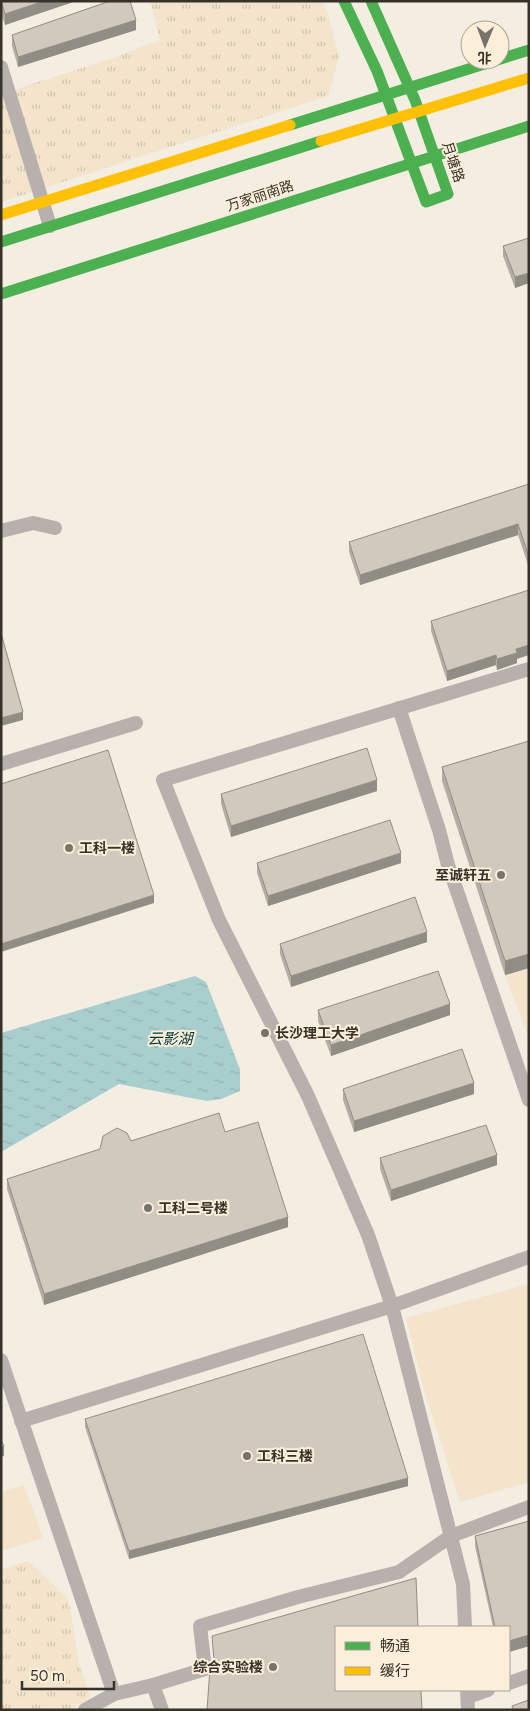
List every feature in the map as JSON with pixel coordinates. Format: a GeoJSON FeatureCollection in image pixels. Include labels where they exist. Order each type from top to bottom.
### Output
{"type":"FeatureCollection","features":[{"type":"Feature","properties":{"kind":"main road","name":"月塘路"},"geometry":{"type":"LineString","coordinates":[[344,1],[387,95],[426,202],[448,194],[420,112],[371,1]]}},
{"type":"Feature","properties":{"kind":"main road"},"geometry":{"type":"LineString","coordinates":[[1,215],[529,50]]}},
{"type":"Feature","properties":{"kind":"main road"},"geometry":{"type":"LineString","coordinates":[[1,242],[232,168],[529,78]]}},
{"type":"Feature","properties":{"kind":"main road","name":"万家丽南路"},"geometry":{"type":"LineString","coordinates":[[1,294],[529,126]]}},
{"type":"Feature","properties":{"kind":"street"},"geometry":{"type":"LineString","coordinates":[[1,67],[50,226]]}},
{"type":"Feature","properties":{"kind":"street"},"geometry":{"type":"LineString","coordinates":[[1,531],[33,522],[55,528]]}},
{"type":"Feature","properties":{"kind":"street"},"geometry":{"type":"LineString","coordinates":[[465,1626],[463,1584],[392,1306],[368,1235],[308,1096],[219,920],[163,780],[529,669]]}},
{"type":"Feature","properties":{"kind":"street"},"geometry":{"type":"LineString","coordinates":[[398,708],[439,830],[448,865],[529,1100]]}},
{"type":"Feature","properties":{"kind":"street"},"geometry":{"type":"LineString","coordinates":[[1,764],[136,723]]}},
{"type":"Feature","properties":{"kind":"street"},"geometry":{"type":"LineString","coordinates":[[21,1421],[392,1306],[529,1257]]}},
{"type":"Feature","properties":{"kind":"street"},"geometry":{"type":"LineString","coordinates":[[1,1360],[114,1694]]}},
{"type":"Feature","properties":{"kind":"street"},"geometry":{"type":"LineString","coordinates":[[85,1710],[114,1694],[153,1685],[204,1669],[200,1626],[298,1597],[399,1572],[451,1536],[529,1507]]}},
{"type":"Feature","properties":{"kind":"street"},"geometry":{"type":"LineString","coordinates":[[510,1683],[529,1676]]}},
{"type":"Feature","properties":{"kind":"street"},"geometry":{"type":"LineString","coordinates":[[153,1685],[162,1710]]}},
{"type":"Feature","properties":{"kind":"green space"},"geometry":{"type":"Polygon","coordinates":[[[150,1],[322,1],[328,14],[339,57],[328,96],[1,202],[1,94],[113,58],[160,40],[150,1]]]}},
{"type":"Feature","properties":{"kind":"green space"},"geometry":{"type":"Polygon","coordinates":[[[529,968],[529,1038],[505,975],[529,968]]]}},
{"type":"Feature","properties":{"kind":"green space"},"geometry":{"type":"Polygon","coordinates":[[[529,1284],[529,1482],[460,1502],[424,1390],[406,1318],[529,1284]]]}},
{"type":"Feature","properties":{"kind":"green space"},"geometry":{"type":"Polygon","coordinates":[[[24,1485],[43,1538],[1,1551],[1,1492],[24,1485]]]}},
{"type":"Feature","properties":{"kind":"green space"},"geometry":{"type":"Polygon","coordinates":[[[29,1561],[68,1599],[80,1667],[91,1698],[69,1710],[1,1710],[1,1569],[29,1561]]]}},
{"type":"Feature","properties":{"kind":"water","name":"云影湖"},"geometry":{"type":"Polygon","coordinates":[[[195,976],[206,982],[240,1069],[240,1091],[221,1099],[207,1101],[119,1084],[1,1152],[1,1033],[195,976]]]}},
{"type":"Feature","properties":{"kind":"building"},"geometry":{"type":"Polygon","coordinates":[[[1,1],[44,1],[5,14],[1,1]]]}},
{"type":"Feature","properties":{"kind":"building"},"geometry":{"type":"Polygon","coordinates":[[[110,1],[130,1],[136,20],[18,57],[12,35],[110,1]]]}},
{"type":"Feature","properties":{"kind":"building"},"geometry":{"type":"Polygon","coordinates":[[[529,238],[529,273],[515,277],[503,246],[529,238]]]}},
{"type":"Feature","properties":{"kind":"building"},"geometry":{"type":"Polygon","coordinates":[[[529,484],[529,557],[518,524],[360,575],[349,542],[529,484]]]}},
{"type":"Feature","properties":{"kind":"building"},"geometry":{"type":"Polygon","coordinates":[[[529,590],[529,645],[516,649],[517,653],[497,659],[496,655],[447,671],[431,621],[529,590]]]}},
{"type":"Feature","properties":{"kind":"building"},"geometry":{"type":"Polygon","coordinates":[[[1,633],[23,712],[1,718],[1,633]]]}},
{"type":"Feature","properties":{"kind":"building","name":"至诚轩五"},"geometry":{"type":"Polygon","coordinates":[[[529,741],[529,954],[505,961],[442,767],[529,741]]]}},
{"type":"Feature","properties":{"kind":"building"},"geometry":{"type":"Polygon","coordinates":[[[367,748],[377,780],[231,826],[221,794],[367,748]]]}},
{"type":"Feature","properties":{"kind":"building","name":"工科一楼"},"geometry":{"type":"Polygon","coordinates":[[[108,750],[154,895],[1,944],[1,784],[108,750]]]}},
{"type":"Feature","properties":{"kind":"building"},"geometry":{"type":"Polygon","coordinates":[[[390,820],[401,853],[268,896],[257,863],[390,820]]]}},
{"type":"Feature","properties":{"kind":"building"},"geometry":{"type":"Polygon","coordinates":[[[415,897],[427,932],[291,976],[280,944],[415,897]]]}},
{"type":"Feature","properties":{"kind":"building"},"geometry":{"type":"Polygon","coordinates":[[[438,971],[450,1004],[331,1045],[318,1010],[438,971]]]}},
{"type":"Feature","properties":{"kind":"building"},"geometry":{"type":"Polygon","coordinates":[[[462,1049],[474,1083],[354,1121],[343,1089],[462,1049]]]}},
{"type":"Feature","properties":{"kind":"building","name":"工科二号楼"},"geometry":{"type":"Polygon","coordinates":[[[219,1113],[225,1132],[258,1122],[288,1217],[44,1294],[7,1179],[100,1149],[103,1136],[117,1128],[127,1133],[131,1141],[219,1113]]]}},
{"type":"Feature","properties":{"kind":"building"},"geometry":{"type":"Polygon","coordinates":[[[486,1125],[497,1155],[391,1190],[380,1158],[486,1125]]]}},
{"type":"Feature","properties":{"kind":"building","name":"工科三楼"},"geometry":{"type":"Polygon","coordinates":[[[363,1334],[408,1478],[129,1551],[85,1419],[363,1334]]]}},
{"type":"Feature","properties":{"kind":"building"},"geometry":{"type":"Polygon","coordinates":[[[529,1521],[529,1635],[510,1641],[510,1626],[495,1626],[475,1536],[529,1521]]]}},
{"type":"Feature","properties":{"kind":"building","name":"综合实验楼"},"geometry":{"type":"Polygon","coordinates":[[[416,1578],[418,1626],[335,1626],[335,1691],[421,1691],[422,1710],[207,1710],[210,1668],[214,1660],[212,1636],[416,1578]]]}},
{"type":"Feature","properties":{"kind":"building"},"geometry":{"type":"Polygon","coordinates":[[[529,1700],[529,1710],[513,1710],[512,1706],[529,1700]]]}},
{"type":"Feature","properties":{"kind":"traffic: fast"},"geometry":{"type":"LineString","coordinates":[[344,1],[377,71],[426,202],[448,194],[415,100],[371,1]]}},
{"type":"Feature","properties":{"kind":"traffic: fast"},"geometry":{"type":"LineString","coordinates":[[290,125],[529,50]]}},
{"type":"Feature","properties":{"kind":"traffic: fast"},"geometry":{"type":"LineString","coordinates":[[1,294],[529,126]]}},
{"type":"Feature","properties":{"kind":"traffic: fast"},"geometry":{"type":"LineString","coordinates":[[1,242],[321,141]]}},
{"type":"Feature","properties":{"kind":"traffic: slow"},"geometry":{"type":"LineString","coordinates":[[321,141],[529,78]]}},
{"type":"Feature","properties":{"kind":"traffic: slow"},"geometry":{"type":"LineString","coordinates":[[1,215],[290,125]]}},
{"type":"Feature","properties":{"kind":"place","name":"工科一楼"},"geometry":{"type":"Point","coordinates":[69,848]}},
{"type":"Feature","properties":{"kind":"place","name":"至诚轩五"},"geometry":{"type":"Point","coordinates":[501,875]}},
{"type":"Feature","properties":{"kind":"place","name":"长沙理工大学"},"geometry":{"type":"Point","coordinates":[265,1033]}},
{"type":"Feature","properties":{"kind":"place","name":"工科二号楼"},"geometry":{"type":"Point","coordinates":[148,1208]}},
{"type":"Feature","properties":{"kind":"place","name":"工科三楼"},"geometry":{"type":"Point","coordinates":[247,1456]}},
{"type":"Feature","properties":{"kind":"place","name":"综合实验楼"},"geometry":{"type":"Point","coordinates":[273,1667]}}]}
